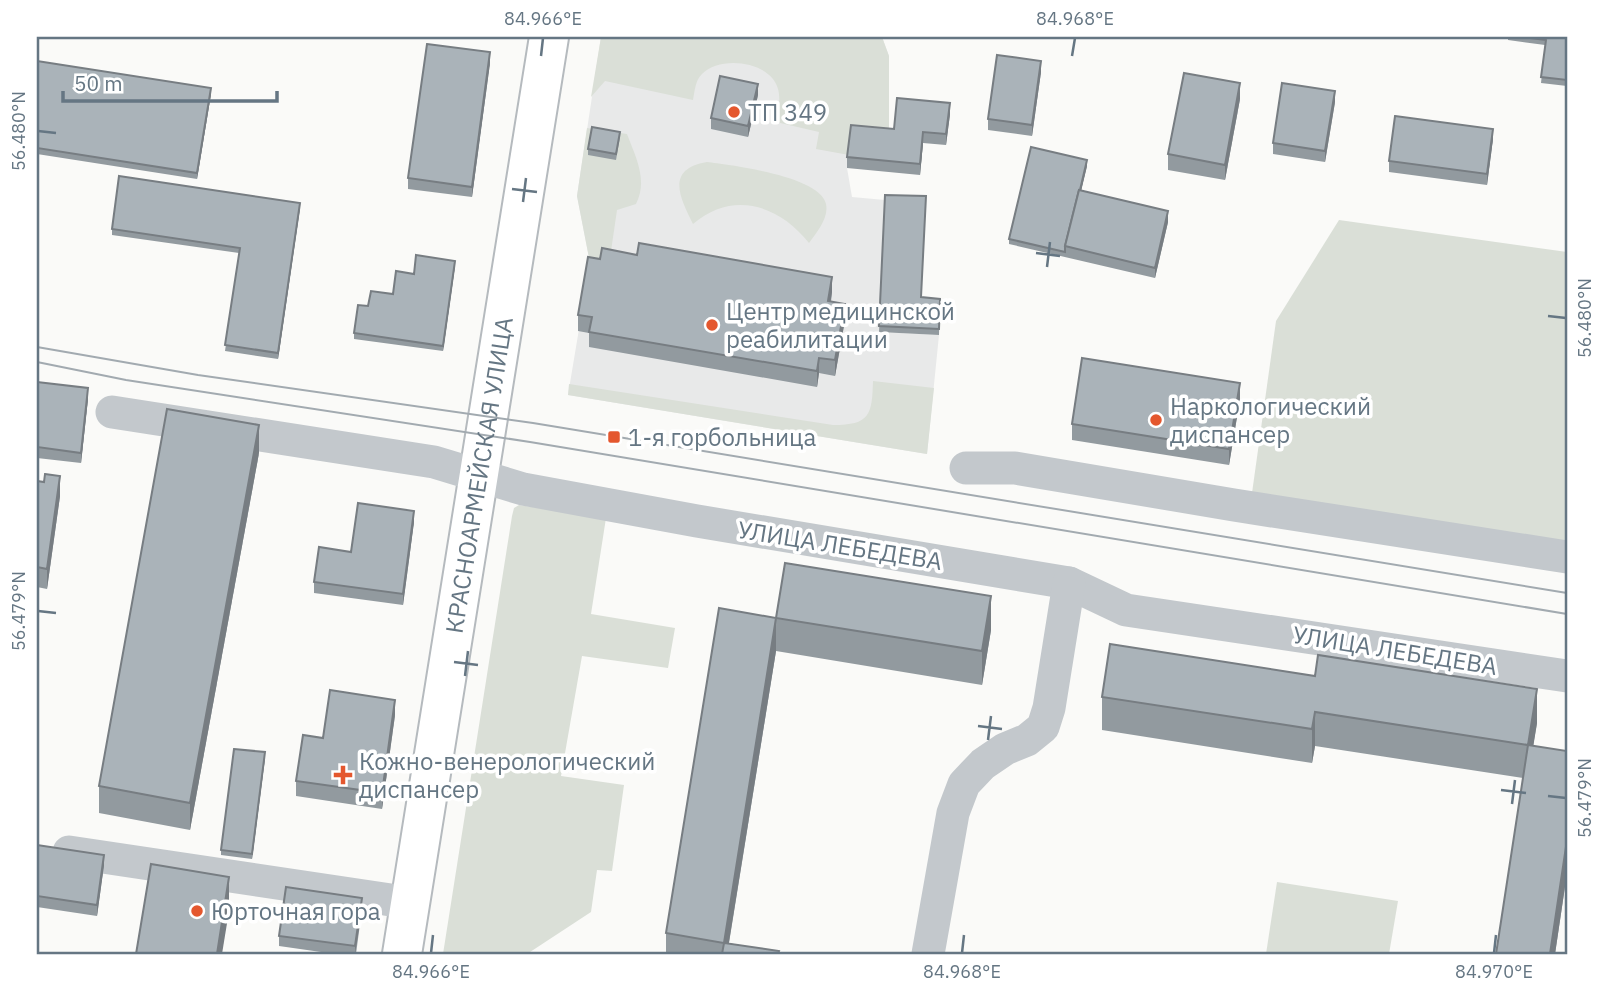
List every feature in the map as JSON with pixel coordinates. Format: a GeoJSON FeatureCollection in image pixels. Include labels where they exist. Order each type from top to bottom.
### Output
{"type":"FeatureCollection","features":[{"type":"Feature","properties":{"kind":"main road","name":"КРАСНОАРМЕЙСКАЯ УЛИЦА"},"geometry":{"type":"LineString","coordinates":[[402,954],[549,37]]}},
{"type":"Feature","properties":{"kind":"street","name":"УЛИЦА ЛЕБЕДЕВА"},"geometry":{"type":"LineString","coordinates":[[112,412],[434,462],[523,489],[1069,583],[1126,610],[1567,676]]}},
{"type":"Feature","properties":{"kind":"street"},"geometry":{"type":"LineString","coordinates":[[966,468],[1015,468],[1567,556]]}},
{"type":"Feature","properties":{"kind":"street"},"geometry":{"type":"LineString","coordinates":[[928,954],[953,813],[964,784],[983,764],[1005,749],[1027,740],[1043,727],[1049,708],[1069,583]]}},
{"type":"Feature","properties":{"kind":"street"},"geometry":{"type":"LineString","coordinates":[[69,852],[411,903]]}},
{"type":"Feature","properties":{"kind":"shaded area"},"geometry":{"type":"Polygon","coordinates":[[[601,37],[882,37],[889,56],[851,135],[847,168],[852,197],[885,200],[879,332],[939,335],[927,454],[568,395],[590,263],[577,196],[601,37]]]}},
{"type":"Feature","properties":{"kind":"shaded area"},"geometry":{"type":"Polygon","coordinates":[[[601,37],[882,37],[889,56],[889,139],[849,155],[816,149],[819,132],[776,122],[778,89],[766,72],[744,64],[720,64],[710,68],[698,80],[693,100],[605,81],[591,97],[601,37]]]}},
{"type":"Feature","properties":{"kind":"shaded area"},"geometry":{"type":"Polygon","coordinates":[[[587,128],[627,134],[641,178],[636,204],[617,210],[609,265],[590,263],[577,196],[587,128]]]}},
{"type":"Feature","properties":{"kind":"shaded area"},"geometry":{"type":"Polygon","coordinates":[[[707,162],[773,174],[808,186],[820,194],[826,204],[822,225],[809,243],[784,219],[770,211],[739,205],[708,213],[693,224],[679,186],[685,171],[707,162]]]}},
{"type":"Feature","properties":{"kind":"shaded area"},"geometry":{"type":"Polygon","coordinates":[[[1339,220],[1567,252],[1567,544],[1252,493],[1276,321],[1339,220]]]}},
{"type":"Feature","properties":{"kind":"shaded area"},"geometry":{"type":"Polygon","coordinates":[[[873,381],[934,388],[927,454],[568,395],[569,384],[845,425],[862,420],[870,410],[873,381]]]}},
{"type":"Feature","properties":{"kind":"shaded area"},"geometry":{"type":"Polygon","coordinates":[[[519,505],[606,518],[591,614],[675,628],[668,668],[582,656],[561,776],[624,785],[612,871],[597,870],[591,912],[527,954],[443,954],[512,516],[514,508],[519,505]]]}},
{"type":"Feature","properties":{"kind":"shaded area"},"geometry":{"type":"Polygon","coordinates":[[[1277,882],[1398,901],[1389,954],[1266,954],[1277,882]]]}},
{"type":"Feature","properties":{"kind":"building"},"geometry":{"type":"Polygon","coordinates":[[[1523,37],[1567,37],[1567,80],[1541,77],[1546,40],[1523,37]]]}},
{"type":"Feature","properties":{"kind":"building"},"geometry":{"type":"Polygon","coordinates":[[[427,44],[490,52],[472,187],[408,178],[427,44]]]}},
{"type":"Feature","properties":{"kind":"building"},"geometry":{"type":"Polygon","coordinates":[[[997,55],[1041,61],[1032,125],[988,119],[997,55]]]}},
{"type":"Feature","properties":{"kind":"building"},"geometry":{"type":"Polygon","coordinates":[[[37,61],[211,88],[197,173],[37,148],[37,61]]]}},
{"type":"Feature","properties":{"kind":"building"},"geometry":{"type":"Polygon","coordinates":[[[1184,73],[1240,83],[1225,165],[1168,154],[1184,73]]]}},
{"type":"Feature","properties":{"kind":"building","name":"ТП 349"},"geometry":{"type":"Polygon","coordinates":[[[720,76],[758,84],[748,126],[711,118],[720,76]]]}},
{"type":"Feature","properties":{"kind":"building"},"geometry":{"type":"Polygon","coordinates":[[[1282,83],[1335,91],[1325,151],[1273,143],[1282,83]]]}},
{"type":"Feature","properties":{"kind":"building"},"geometry":{"type":"Polygon","coordinates":[[[897,98],[950,103],[946,134],[923,132],[920,164],[847,157],[851,125],[894,129],[897,98]]]}},
{"type":"Feature","properties":{"kind":"building"},"geometry":{"type":"Polygon","coordinates":[[[1395,116],[1493,129],[1487,174],[1389,161],[1395,116]]]}},
{"type":"Feature","properties":{"kind":"building"},"geometry":{"type":"Polygon","coordinates":[[[592,127],[620,132],[616,154],[588,149],[592,127]]]}},
{"type":"Feature","properties":{"kind":"building"},"geometry":{"type":"Polygon","coordinates":[[[1031,147],[1087,160],[1065,252],[1009,239],[1031,147]]]}},
{"type":"Feature","properties":{"kind":"building"},"geometry":{"type":"Polygon","coordinates":[[[119,176],[300,203],[278,353],[225,345],[240,248],[112,229],[119,176]]]}},
{"type":"Feature","properties":{"kind":"building"},"geometry":{"type":"Polygon","coordinates":[[[1079,190],[1168,211],[1155,268],[1065,246],[1079,190]]]}},
{"type":"Feature","properties":{"kind":"building"},"geometry":{"type":"Polygon","coordinates":[[[885,195],[926,196],[921,297],[940,299],[939,329],[879,326],[885,195]]]}},
{"type":"Feature","properties":{"kind":"building","name":"Центр медицинской реабилитации"},"geometry":{"type":"Polygon","coordinates":[[[639,243],[832,277],[828,301],[845,304],[835,360],[819,358],[817,371],[589,332],[592,317],[578,315],[588,257],[600,259],[602,248],[637,255],[639,243]]]}},
{"type":"Feature","properties":{"kind":"building"},"geometry":{"type":"Polygon","coordinates":[[[416,255],[455,261],[443,346],[354,333],[358,305],[368,306],[371,291],[393,294],[396,271],[414,274],[416,255]]]}},
{"type":"Feature","properties":{"kind":"building","name":"Наркологический диспансер"},"geometry":{"type":"Polygon","coordinates":[[[1082,358],[1240,383],[1229,449],[1072,424],[1082,358]]]}},
{"type":"Feature","properties":{"kind":"building"},"geometry":{"type":"Polygon","coordinates":[[[37,382],[88,388],[81,453],[37,447],[37,382]]]}},
{"type":"Feature","properties":{"kind":"building"},"geometry":{"type":"Polygon","coordinates":[[[167,409],[259,425],[190,803],[99,786],[167,409]]]}},
{"type":"Feature","properties":{"kind":"building"},"geometry":{"type":"Polygon","coordinates":[[[45,474],[60,476],[47,569],[37,567],[37,481],[44,482],[45,474]]]}},
{"type":"Feature","properties":{"kind":"building"},"geometry":{"type":"Polygon","coordinates":[[[358,503],[414,511],[403,594],[314,582],[319,547],[351,552],[358,503]]]}},
{"type":"Feature","properties":{"kind":"building"},"geometry":{"type":"Polygon","coordinates":[[[785,563],[991,596],[982,651],[776,618],[785,563]]]}},
{"type":"Feature","properties":{"kind":"building"},"geometry":{"type":"Polygon","coordinates":[[[719,608],[776,618],[724,943],[666,933],[719,608]]]}},
{"type":"Feature","properties":{"kind":"building"},"geometry":{"type":"Polygon","coordinates":[[[1110,644],[1315,676],[1318,655],[1537,689],[1528,745],[1315,712],[1312,729],[1102,697],[1110,644]]]}},
{"type":"Feature","properties":{"kind":"building","name":"Кожно-венерологический диспансер"},"geometry":{"type":"Polygon","coordinates":[[[330,690],[395,700],[382,793],[296,781],[303,735],[323,738],[330,690]]]}},
{"type":"Feature","properties":{"kind":"building"},"geometry":{"type":"Polygon","coordinates":[[[1528,745],[1567,751],[1567,840],[1550,954],[1496,954],[1528,745]]]}},
{"type":"Feature","properties":{"kind":"building"},"geometry":{"type":"Polygon","coordinates":[[[234,749],[265,752],[252,854],[221,850],[234,749]]]}},
{"type":"Feature","properties":{"kind":"building"},"geometry":{"type":"Polygon","coordinates":[[[37,845],[104,855],[97,905],[37,896],[37,845]]]}},
{"type":"Feature","properties":{"kind":"building"},"geometry":{"type":"Polygon","coordinates":[[[151,864],[229,877],[217,954],[136,954],[151,864]]]}},
{"type":"Feature","properties":{"kind":"building"},"geometry":{"type":"Polygon","coordinates":[[[286,887],[362,898],[355,946],[279,936],[286,887]]]}},
{"type":"Feature","properties":{"kind":"building"},"geometry":{"type":"Polygon","coordinates":[[[724,943],[779,951],[778,954],[722,954],[724,943]]]}},
{"type":"Feature","properties":{"kind":"tram line"},"geometry":{"type":"LineString","coordinates":[[37,347],[198,375],[533,423],[1567,593]]}},
{"type":"Feature","properties":{"kind":"tram line"},"geometry":{"type":"LineString","coordinates":[[37,362],[126,380],[530,442],[1567,614]]}},
{"type":"Feature","properties":{"kind":"place","name":"ТП 349"},"geometry":{"type":"Point","coordinates":[734,112]}},
{"type":"Feature","properties":{"kind":"place","name":"Центр медицинской реабилитации"},"geometry":{"type":"Point","coordinates":[712,325]}},
{"type":"Feature","properties":{"kind":"place","name":"Наркологический диспансер"},"geometry":{"type":"Point","coordinates":[1156,420]}},
{"type":"Feature","properties":{"kind":"place","name":"1-я горбольница"},"geometry":{"type":"Point","coordinates":[614,437]}},
{"type":"Feature","properties":{"kind":"place","name":"Кожно-венерологический диспансер"},"geometry":{"type":"Point","coordinates":[343,775]}},
{"type":"Feature","properties":{"kind":"place","name":"Юрточная гора"},"geometry":{"type":"Point","coordinates":[197,911]}}]}
